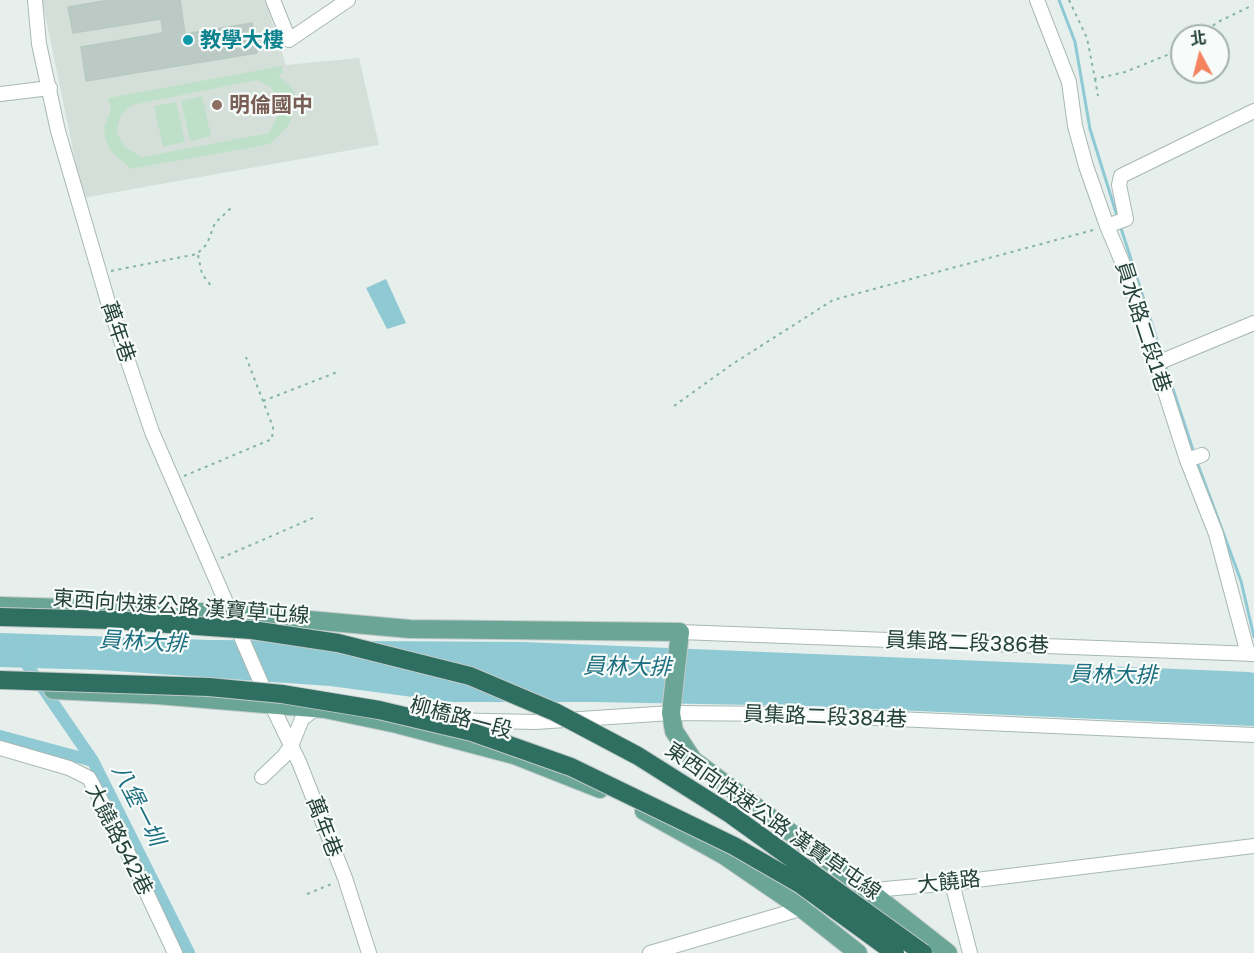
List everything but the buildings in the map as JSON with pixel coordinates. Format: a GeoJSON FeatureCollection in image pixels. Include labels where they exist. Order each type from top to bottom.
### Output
{"type":"FeatureCollection","features":[{"type":"Feature","properties":{"kind":"highway","name":"東西向快速公路 漢寶草屯線"},"geometry":{"type":"LineString","coordinates":[[0,617],[113,620],[252,630],[338,643],[470,676],[555,712],[638,756],[730,814],[923,953]]}},
{"type":"Feature","properties":{"kind":"highway","name":"東西向快速公路 漢寶草屯線"},"geometry":{"type":"LineString","coordinates":[[0,680],[209,687],[282,694],[379,710],[471,732],[571,767],[734,846],[800,884],[895,953]]}},
{"type":"Feature","properties":{"kind":"main road"},"geometry":{"type":"LineString","coordinates":[[0,606],[231,613],[410,629],[680,632],[671,713],[674,731],[693,760],[868,890],[948,953]]}},
{"type":"Feature","properties":{"kind":"main road","name":"柳橋路一段"},"geometry":{"type":"LineString","coordinates":[[0,688],[157,695],[315,708],[397,724],[514,755],[603,790],[725,856],[801,908],[858,953]]}},
{"type":"Feature","properties":{"kind":"street","name":"萬年巷"},"geometry":{"type":"LineString","coordinates":[[35,0],[39,44],[58,131],[100,274],[152,432],[262,685],[291,746],[345,878],[369,953]]}},
{"type":"Feature","properties":{"kind":"street"},"geometry":{"type":"LineString","coordinates":[[273,0],[289,40],[348,0]]}},
{"type":"Feature","properties":{"kind":"street","name":"員水路二段1巷"},"geometry":{"type":"LineString","coordinates":[[1036,0],[1069,82],[1076,126],[1086,166],[1128,276],[1187,460],[1216,534],[1251,654]]}},
{"type":"Feature","properties":{"kind":"street"},"geometry":{"type":"LineString","coordinates":[[0,94],[50,88]]}},
{"type":"Feature","properties":{"kind":"street"},"geometry":{"type":"LineString","coordinates":[[1107,226],[1126,219],[1119,184],[1121,176],[1254,111]]}},
{"type":"Feature","properties":{"kind":"street"},"geometry":{"type":"LineString","coordinates":[[1155,364],[1254,323]]}},
{"type":"Feature","properties":{"kind":"street"},"geometry":{"type":"LineString","coordinates":[[1173,416],[1187,412]]}},
{"type":"Feature","properties":{"kind":"street"},"geometry":{"type":"LineString","coordinates":[[1187,460],[1203,455]]}},
{"type":"Feature","properties":{"kind":"street","name":"員集路二段386巷"},"geometry":{"type":"LineString","coordinates":[[680,632],[1251,654]]}},
{"type":"Feature","properties":{"kind":"street"},"geometry":{"type":"LineString","coordinates":[[262,777],[284,756],[291,746],[302,719],[315,708]]}},
{"type":"Feature","properties":{"kind":"street","name":"員集路二段384巷"},"geometry":{"type":"LineString","coordinates":[[397,724],[428,720],[535,722],[671,713],[785,714],[1254,735]]}},
{"type":"Feature","properties":{"kind":"street","name":"大饒路542巷"},"geometry":{"type":"LineString","coordinates":[[0,748],[69,768],[89,778],[119,834],[175,953]]}},
{"type":"Feature","properties":{"kind":"street","name":"大饒路"},"geometry":{"type":"LineString","coordinates":[[651,953],[868,890],[952,883],[1254,846]]}},
{"type":"Feature","properties":{"kind":"street"},"geometry":{"type":"LineString","coordinates":[[952,883],[970,953]]}},
{"type":"Feature","properties":{"kind":"path"},"geometry":{"type":"LineString","coordinates":[[1070,0],[1087,38],[1098,96]]}},
{"type":"Feature","properties":{"kind":"path"},"geometry":{"type":"LineString","coordinates":[[1214,24],[1249,7]]}},
{"type":"Feature","properties":{"kind":"path"},"geometry":{"type":"LineString","coordinates":[[1095,79],[1125,72],[1170,54]]}},
{"type":"Feature","properties":{"kind":"path"},"geometry":{"type":"LineString","coordinates":[[100,274],[197,254],[207,244],[215,223],[231,208]]}},
{"type":"Feature","properties":{"kind":"path"},"geometry":{"type":"LineString","coordinates":[[674,406],[731,365],[833,300],[1107,226]]}},
{"type":"Feature","properties":{"kind":"path"},"geometry":{"type":"LineString","coordinates":[[197,254],[202,274],[212,287]]}},
{"type":"Feature","properties":{"kind":"path"},"geometry":{"type":"LineString","coordinates":[[173,481],[272,440],[273,427],[246,357]]}},
{"type":"Feature","properties":{"kind":"path"},"geometry":{"type":"LineString","coordinates":[[263,401],[340,370]]}},
{"type":"Feature","properties":{"kind":"path"},"geometry":{"type":"LineString","coordinates":[[210,563],[313,518]]}},
{"type":"Feature","properties":{"kind":"path"},"geometry":{"type":"LineString","coordinates":[[307,894],[345,878]]}},
{"type":"Feature","properties":{"kind":"shaded area","name":"明倫國中"},"geometry":{"type":"Polygon","coordinates":[[[42,0],[265,0],[286,65],[359,58],[379,145],[83,198],[42,0]]]}},
{"type":"Feature","properties":{"kind":"green space"},"geometry":{"type":"Polygon","coordinates":[[[282,66],[283,73],[278,76],[292,88],[296,102],[288,126],[271,143],[131,169],[109,149],[105,137],[104,127],[111,110],[108,98],[282,66]],[[257,80],[132,105],[121,115],[116,132],[125,147],[142,157],[269,133],[278,114],[279,101],[271,87],[257,80]]]}},
{"type":"Feature","properties":{"kind":"green space"},"geometry":{"type":"Polygon","coordinates":[[[202,96],[211,136],[190,141],[181,101],[202,96]]]}},
{"type":"Feature","properties":{"kind":"green space"},"geometry":{"type":"Polygon","coordinates":[[[176,102],[185,142],[163,147],[154,106],[176,102]]]}},
{"type":"Feature","properties":{"kind":"water"},"geometry":{"type":"Polygon","coordinates":[[[386,279],[406,323],[387,329],[366,288],[386,279]]]}},
{"type":"Feature","properties":{"kind":"water","name":"員林大排"},"geometry":{"type":"Polygon","coordinates":[[[0,633],[210,640],[523,642],[1249,672],[1254,673],[1254,726],[806,706],[450,702],[330,686],[101,670],[0,667],[0,633]]]}},
{"type":"Feature","properties":{"kind":"waterway"},"geometry":{"type":"LineString","coordinates":[[1059,0],[1075,42],[1090,129],[1118,219]]}},
{"type":"Feature","properties":{"kind":"waterway"},"geometry":{"type":"LineString","coordinates":[[1120,225],[1162,356]]}},
{"type":"Feature","properties":{"kind":"waterway"},"geometry":{"type":"LineString","coordinates":[[1165,365],[1194,453]]}},
{"type":"Feature","properties":{"kind":"waterway"},"geometry":{"type":"LineString","coordinates":[[1197,462],[1241,581],[1254,637]]}},
{"type":"Feature","properties":{"kind":"waterway"},"geometry":{"type":"LineString","coordinates":[[21,656],[93,761]]}},
{"type":"Feature","properties":{"kind":"waterway","name":"八堡一圳"},"geometry":{"type":"LineString","coordinates":[[0,736],[93,761],[189,953]]}},
{"type":"Feature","properties":{"kind":"place","name":"教學大樓"},"geometry":{"type":"Point","coordinates":[188,40]}},
{"type":"Feature","properties":{"kind":"place","name":"明倫國中"},"geometry":{"type":"Point","coordinates":[217,105]}}]}
